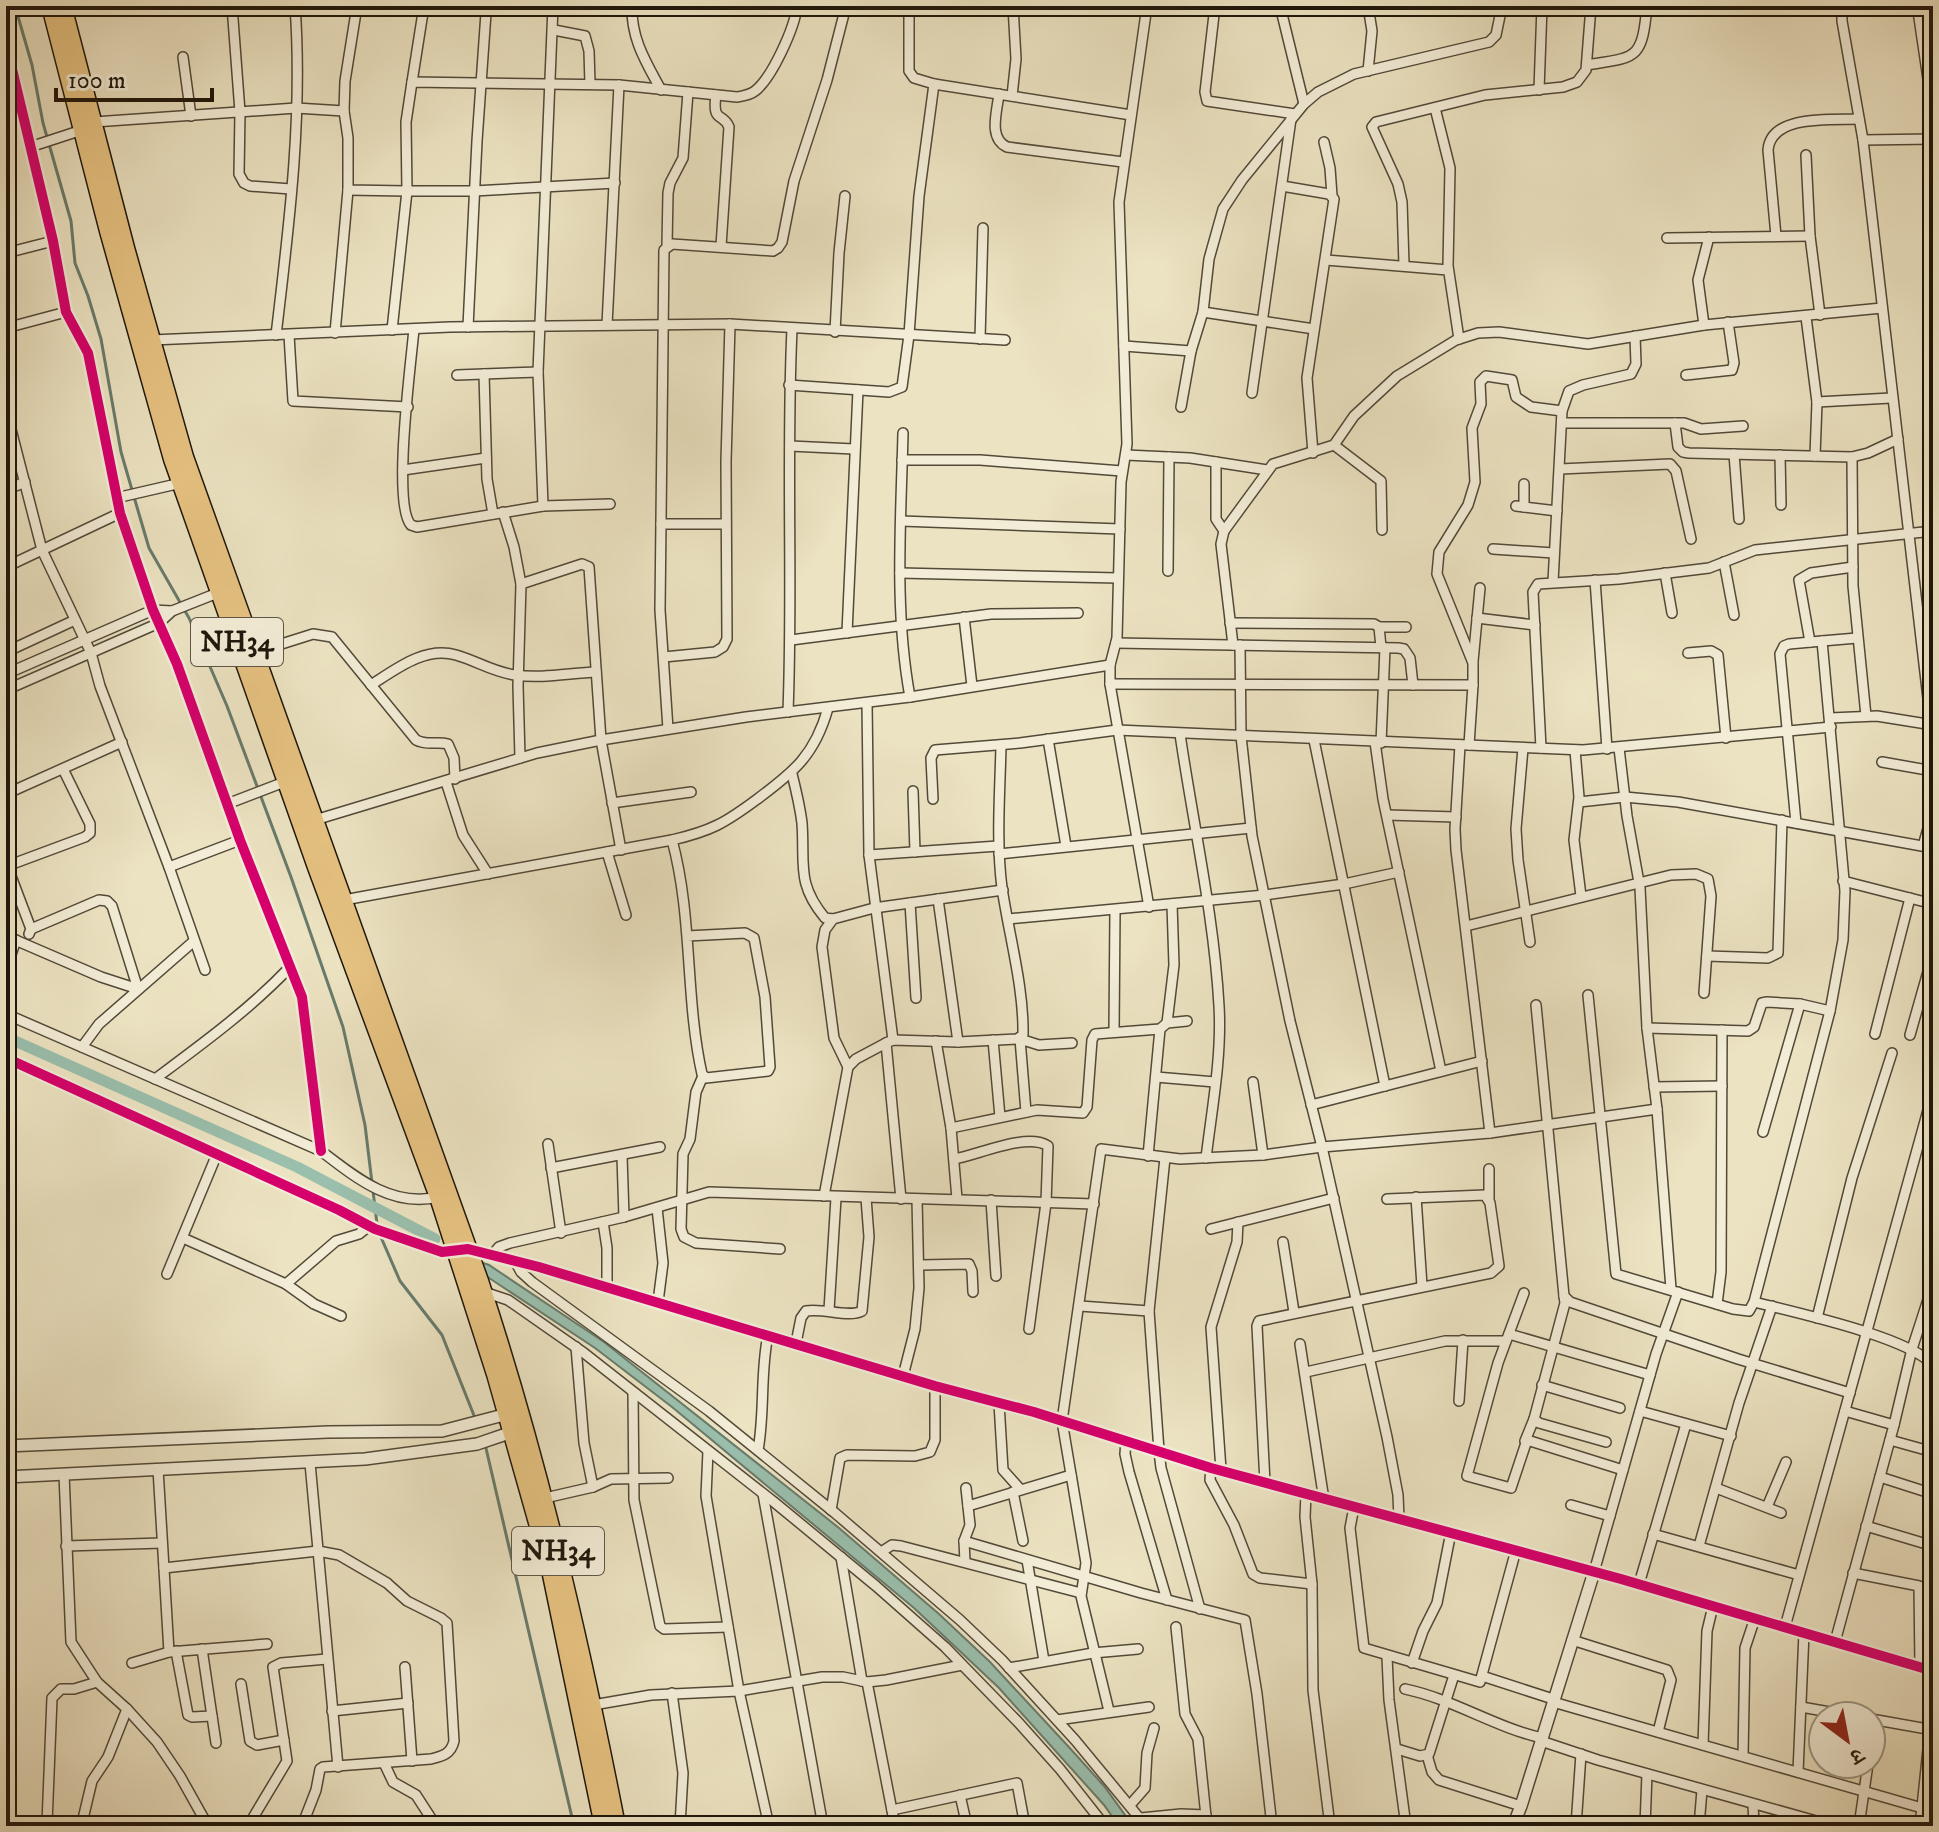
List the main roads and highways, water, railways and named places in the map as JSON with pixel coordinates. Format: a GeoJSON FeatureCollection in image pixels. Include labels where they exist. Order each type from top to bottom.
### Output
{"type":"FeatureCollection","features":[{"type":"Feature","properties":{"kind":"highway","name":"NH34"},"geometry":{"type":"LineString","coordinates":[[50,6],[185,457],[344,900],[465,1258]]}},
{"type":"Feature","properties":{"kind":"highway","name":"NH34"},"geometry":{"type":"LineString","coordinates":[[63,6],[88,126],[159,416],[438,1197],[477,1287],[518,1430],[603,1826]]}},
{"type":"Feature","properties":{"kind":"highway","name":"NH34"},"geometry":{"type":"LineString","coordinates":[[518,1430],[545,1498],[593,1705],[617,1826]]}},
{"type":"Feature","properties":{"kind":"waterway"},"geometry":{"type":"LineString","coordinates":[[15,6],[71,221],[75,263],[101,339],[121,452],[149,548],[189,618],[227,706],[343,1027],[365,1125],[377,1224]]}},
{"type":"Feature","properties":{"kind":"waterway"},"geometry":{"type":"LineString","coordinates":[[6,1037],[297,1167],[435,1239]]}},
{"type":"Feature","properties":{"kind":"waterway"},"geometry":{"type":"LineString","coordinates":[[380,1235],[400,1281],[442,1335],[475,1418]]}},
{"type":"Feature","properties":{"kind":"waterway"},"geometry":{"type":"LineString","coordinates":[[485,1444],[574,1826]]}}]}
